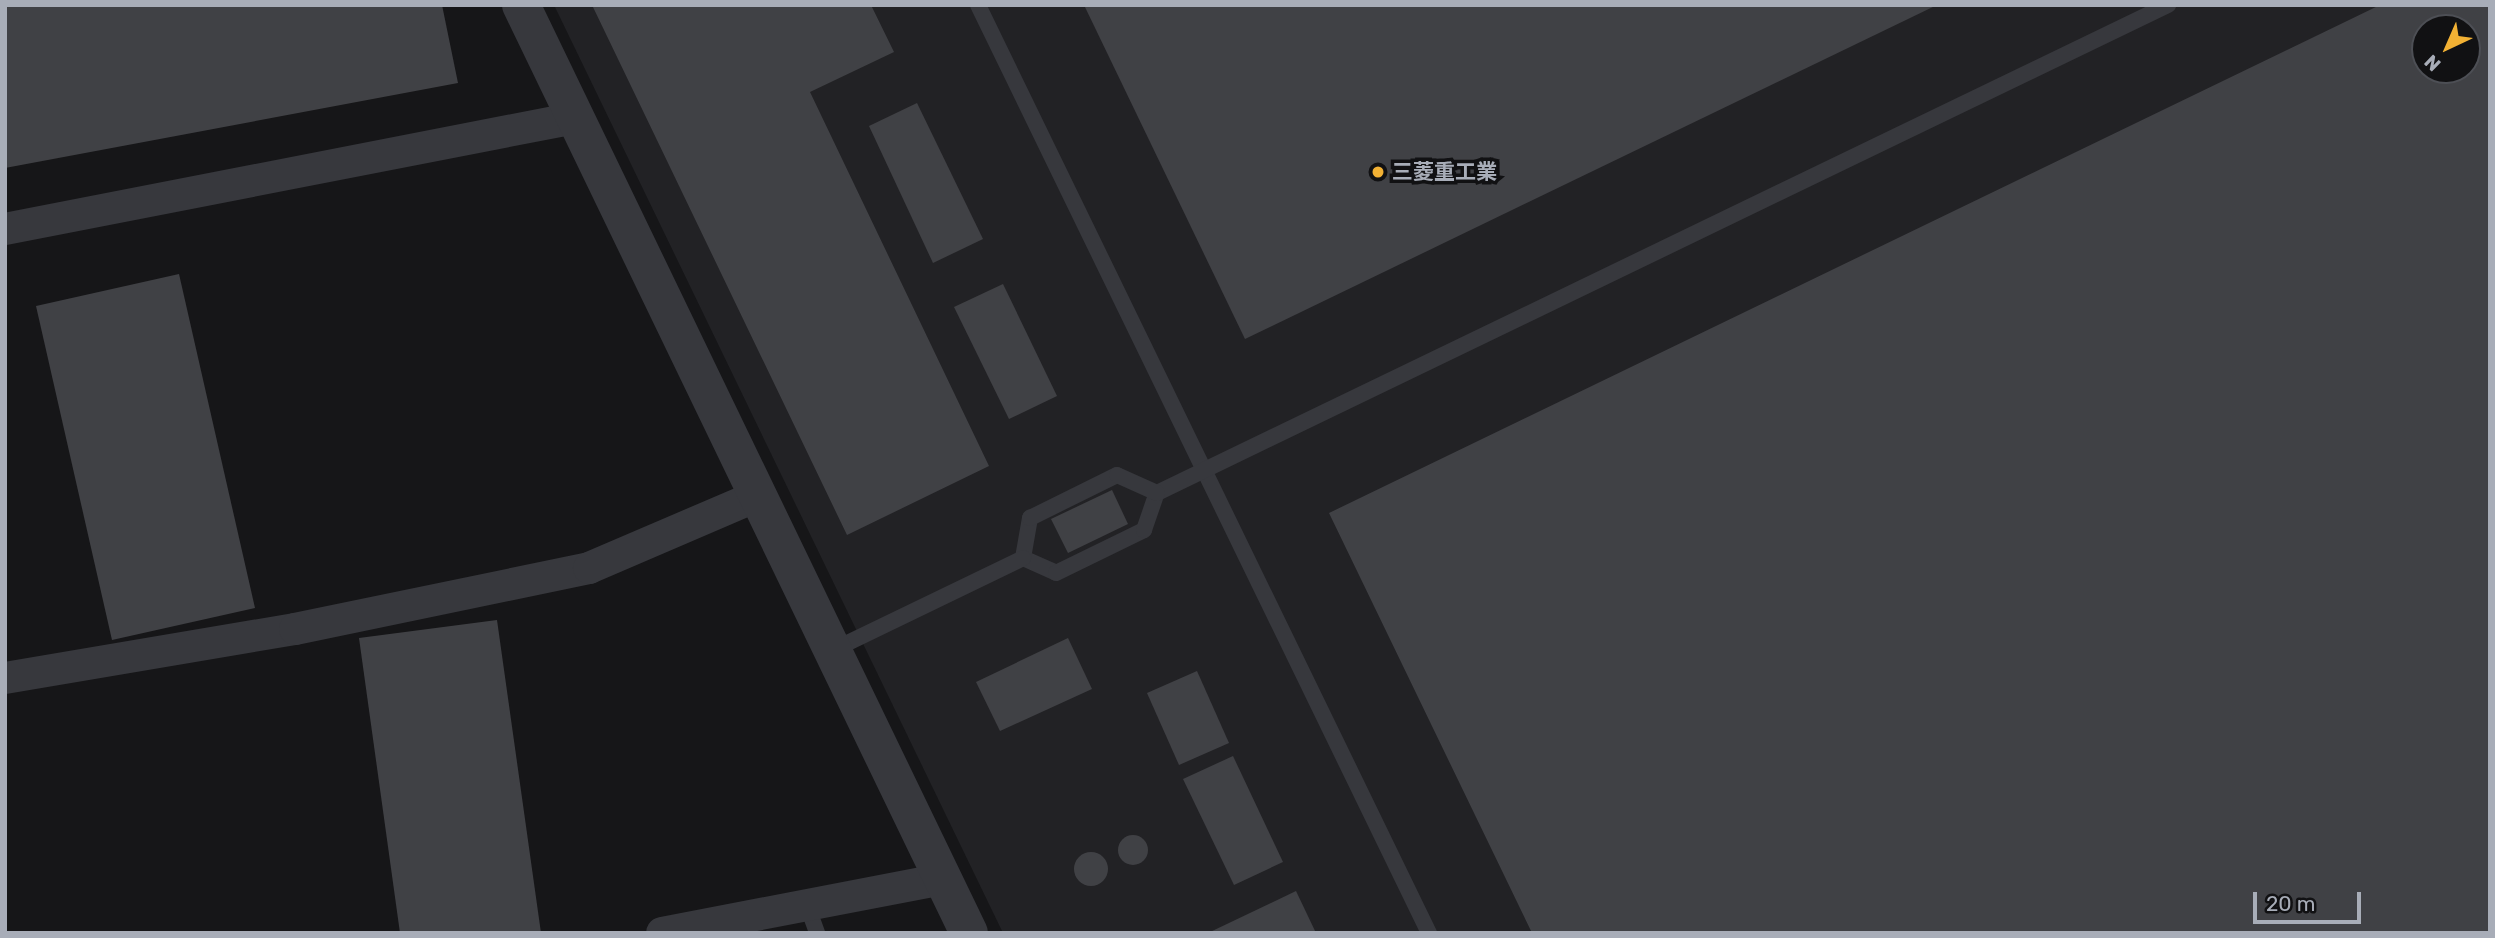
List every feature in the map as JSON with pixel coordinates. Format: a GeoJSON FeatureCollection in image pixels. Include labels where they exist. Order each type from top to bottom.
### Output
{"type":"FeatureCollection","features":[{"type":"Feature","properties":{"kind":"street"},"geometry":{"type":"LineString","coordinates":[[521,5],[969,933]]}},
{"type":"Feature","properties":{"kind":"street"},"geometry":{"type":"LineString","coordinates":[[5,229],[575,118]]}},
{"type":"Feature","properties":{"kind":"street"},"geometry":{"type":"LineString","coordinates":[[5,678],[295,629],[589,568],[757,496]]}},
{"type":"Feature","properties":{"kind":"street"},"geometry":{"type":"LineString","coordinates":[[662,933],[812,919],[943,879]]}},
{"type":"Feature","properties":{"kind":"lane"},"geometry":{"type":"LineString","coordinates":[[978,5],[1429,933]]}},
{"type":"Feature","properties":{"kind":"lane"},"geometry":{"type":"LineString","coordinates":[[1023,558],[1056,573],[1144,530],[1157,493],[2168,5]]}},
{"type":"Feature","properties":{"kind":"lane"},"geometry":{"type":"LineString","coordinates":[[1023,558],[1030,518],[1117,475],[1157,493]]}},
{"type":"Feature","properties":{"kind":"lane"},"geometry":{"type":"LineString","coordinates":[[832,651],[1023,558]]}},
{"type":"Feature","properties":{"kind":"shaded area"},"geometry":{"type":"Polygon","coordinates":[[[554,5],[2490,5],[2490,933],[1003,933],[554,5]]]}},
{"type":"Feature","properties":{"kind":"building"},"geometry":{"type":"Polygon","coordinates":[[[5,5],[442,5],[458,83],[5,168],[5,5]]]}},
{"type":"Feature","properties":{"kind":"building"},"geometry":{"type":"Polygon","coordinates":[[[592,5],[871,5],[894,52],[810,92],[989,466],[847,535],[592,5]]]}},
{"type":"Feature","properties":{"kind":"building","name":"三菱重工業"},"geometry":{"type":"Polygon","coordinates":[[[1084,5],[1937,5],[1245,339],[1084,5]]]}},
{"type":"Feature","properties":{"kind":"building"},"geometry":{"type":"Polygon","coordinates":[[[2380,5],[2490,5],[2490,933],[1532,933],[1329,513],[2380,5]]]}},
{"type":"Feature","properties":{"kind":"building"},"geometry":{"type":"Polygon","coordinates":[[[917,103],[983,239],[933,263],[869,126],[917,103]]]}},
{"type":"Feature","properties":{"kind":"building"},"geometry":{"type":"Polygon","coordinates":[[[179,274],[255,608],[112,640],[36,306],[179,274]]]}},
{"type":"Feature","properties":{"kind":"building"},"geometry":{"type":"Polygon","coordinates":[[[1003,284],[1057,396],[1009,419],[954,307],[1003,284]]]}},
{"type":"Feature","properties":{"kind":"building"},"geometry":{"type":"Polygon","coordinates":[[[1112,490],[1128,524],[1068,553],[1051,519],[1112,490]]]}},
{"type":"Feature","properties":{"kind":"building"},"geometry":{"type":"Polygon","coordinates":[[[497,620],[541,933],[400,933],[359,638],[497,620]]]}},
{"type":"Feature","properties":{"kind":"building"},"geometry":{"type":"Polygon","coordinates":[[[1068,638],[1092,689],[1000,731],[976,682],[1068,638]]]}},
{"type":"Feature","properties":{"kind":"building"},"geometry":{"type":"Polygon","coordinates":[[[1197,671],[1229,743],[1179,765],[1147,693],[1197,671]]]}},
{"type":"Feature","properties":{"kind":"building"},"geometry":{"type":"Polygon","coordinates":[[[1233,756],[1283,862],[1234,885],[1183,779],[1233,756]]]}},
{"type":"Feature","properties":{"kind":"building"},"geometry":{"type":"Polygon","coordinates":[[[1133,835],[1144,839],[1148,850],[1144,861],[1133,865],[1122,861],[1118,850],[1122,839],[1133,835]]]}},
{"type":"Feature","properties":{"kind":"building"},"geometry":{"type":"Polygon","coordinates":[[[1091,852],[1103,857],[1108,869],[1103,881],[1091,886],[1079,881],[1074,869],[1079,857],[1091,852]]]}},
{"type":"Feature","properties":{"kind":"building"},"geometry":{"type":"Polygon","coordinates":[[[1296,891],[1316,933],[1208,933],[1296,891]]]}},
{"type":"Feature","properties":{"kind":"place","name":"三菱重工業"},"geometry":{"type":"Point","coordinates":[1378,172]}}]}
